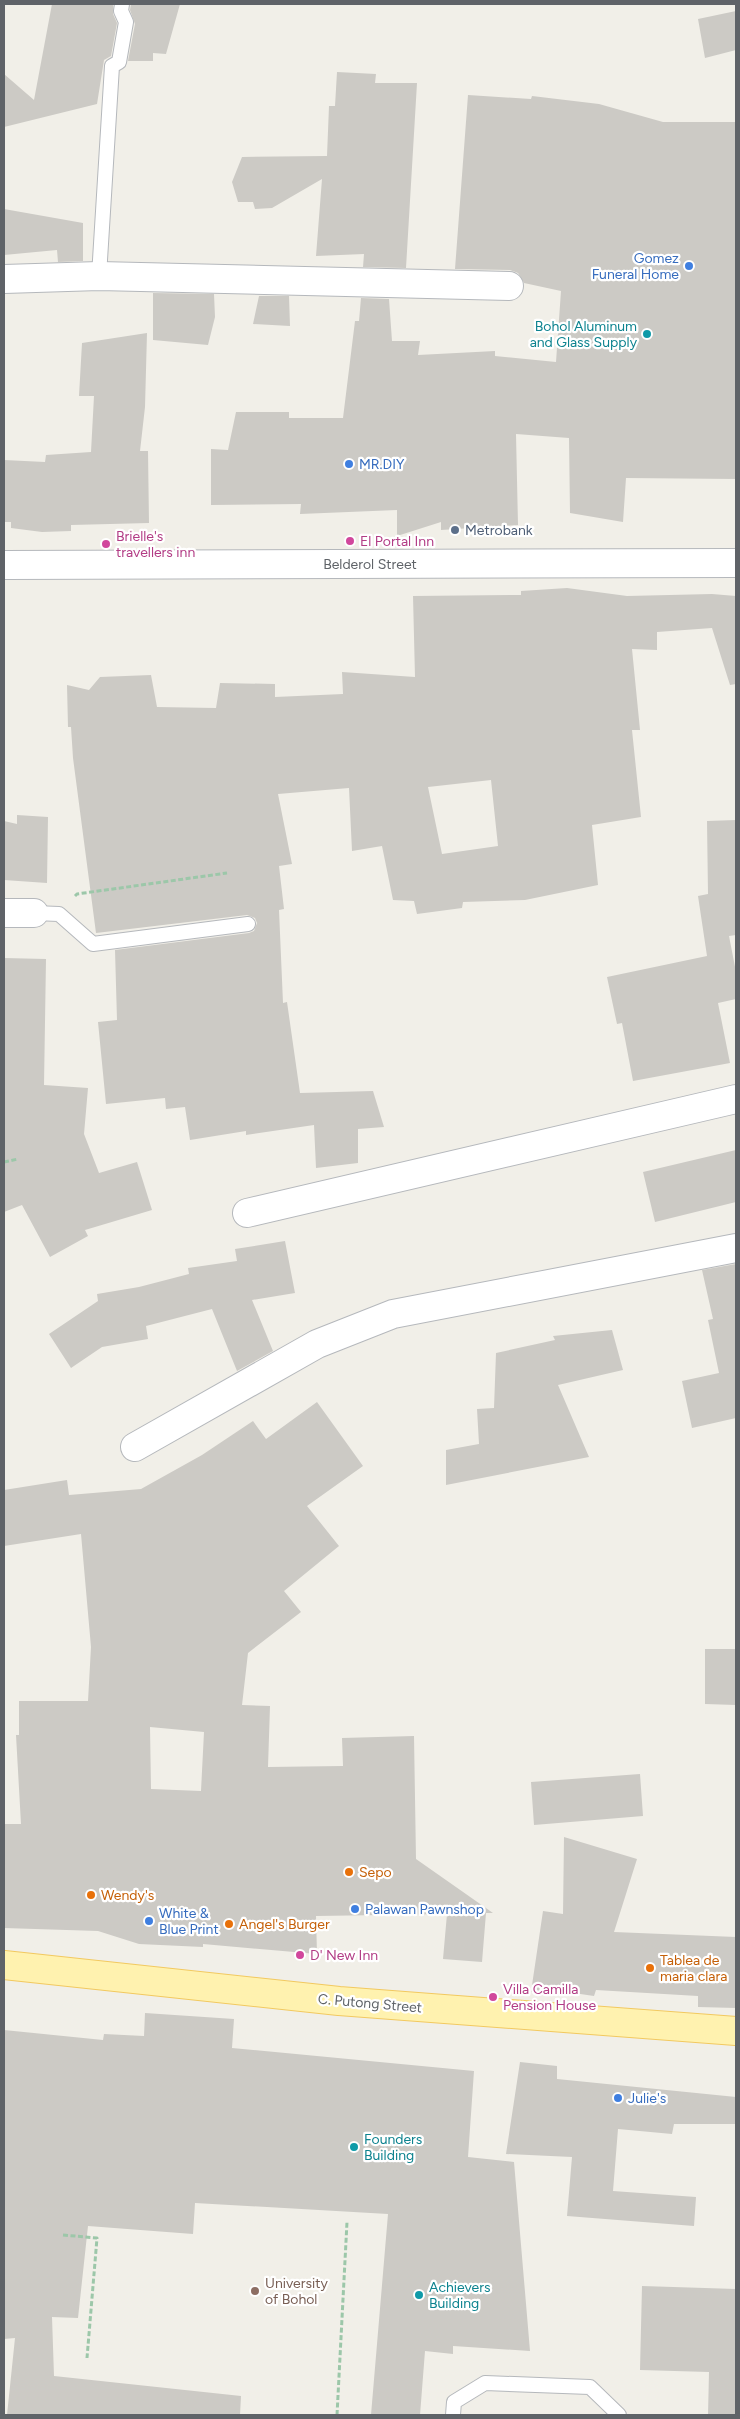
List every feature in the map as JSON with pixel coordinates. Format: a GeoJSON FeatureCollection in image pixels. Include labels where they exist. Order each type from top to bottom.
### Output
{"type":"FeatureCollection","features":[{"type":"Feature","properties":{"kind":"main road","name":"C. Putong Street"},"geometry":{"type":"LineString","coordinates":[[4,1965],[339,2001],[736,2031]]}},
{"type":"Feature","properties":{"kind":"street"},"geometry":{"type":"LineString","coordinates":[[4,279],[99,276],[509,286]]}},
{"type":"Feature","properties":{"kind":"street","name":"Belderol Street"},"geometry":{"type":"LineString","coordinates":[[4,564],[736,563]]}},
{"type":"Feature","properties":{"kind":"street"},"geometry":{"type":"LineString","coordinates":[[4,914],[47,913]]}},
{"type":"Feature","properties":{"kind":"street"},"geometry":{"type":"LineString","coordinates":[[247,1213],[736,1099]]}},
{"type":"Feature","properties":{"kind":"street"},"geometry":{"type":"LineString","coordinates":[[135,1448],[317,1344],[392,1314],[736,1248]]}},
{"type":"Feature","properties":{"kind":"lane"},"geometry":{"type":"LineString","coordinates":[[99,276],[112,66],[120,62],[126,22],[121,11],[122,4]]}},
{"type":"Feature","properties":{"kind":"lane"},"geometry":{"type":"LineString","coordinates":[[47,913],[93,944],[248,924]]}},
{"type":"Feature","properties":{"kind":"lane"},"geometry":{"type":"LineString","coordinates":[[453,2415],[454,2402],[485,2383],[590,2387],[619,2415]]}},
{"type":"Feature","properties":{"kind":"path"},"geometry":{"type":"LineString","coordinates":[[47,913],[77,894],[227,873]]}},
{"type":"Feature","properties":{"kind":"path"},"geometry":{"type":"LineString","coordinates":[[4,1162],[18,1159]]}},
{"type":"Feature","properties":{"kind":"path"},"geometry":{"type":"LineString","coordinates":[[337,2415],[347,2222]]}},
{"type":"Feature","properties":{"kind":"path"},"geometry":{"type":"LineString","coordinates":[[63,2236],[97,2238],[87,2358]]}},
{"type":"Feature","properties":{"kind":"building"},"geometry":{"type":"Polygon","coordinates":[[[52,4],[113,4],[113,14],[117,23],[111,56],[104,60],[97,104],[4,127],[4,74],[34,100],[52,4]]]}},
{"type":"Feature","properties":{"kind":"building"},"geometry":{"type":"Polygon","coordinates":[[[131,4],[180,4],[166,54],[153,53],[153,61],[128,61],[135,24],[130,10],[131,4]]]}},
{"type":"Feature","properties":{"kind":"building"},"geometry":{"type":"Polygon","coordinates":[[[736,11],[736,50],[705,58],[698,19],[736,11]]]}},
{"type":"Feature","properties":{"kind":"building"},"geometry":{"type":"Polygon","coordinates":[[[337,72],[376,74],[375,83],[417,83],[406,268],[363,267],[364,254],[316,256],[322,179],[272,208],[255,209],[253,202],[238,202],[232,182],[242,157],[327,156],[329,106],[335,106],[337,72]]]}},
{"type":"Feature","properties":{"kind":"building"},"geometry":{"type":"Polygon","coordinates":[[[468,95],[531,99],[532,96],[599,104],[663,122],[736,122],[736,479],[626,478],[623,522],[570,513],[569,438],[516,434],[518,525],[441,530],[441,522],[397,536],[397,510],[300,514],[301,504],[211,505],[211,449],[228,450],[236,412],[289,412],[289,418],[343,418],[355,321],[359,321],[361,298],[389,299],[392,341],[420,341],[418,355],[495,351],[495,356],[556,362],[561,291],[524,283],[518,273],[510,270],[455,269],[468,95]]]}},
{"type":"Feature","properties":{"kind":"building"},"geometry":{"type":"Polygon","coordinates":[[[4,209],[83,223],[83,261],[58,262],[57,250],[4,255],[4,209]]]}},
{"type":"Feature","properties":{"kind":"building"},"geometry":{"type":"Polygon","coordinates":[[[153,293],[214,294],[215,317],[208,345],[153,340],[153,293]]]}},
{"type":"Feature","properties":{"kind":"building"},"geometry":{"type":"Polygon","coordinates":[[[259,296],[289,296],[290,326],[253,324],[259,296]]]}},
{"type":"Feature","properties":{"kind":"building"},"geometry":{"type":"Polygon","coordinates":[[[147,333],[145,407],[140,451],[148,451],[149,523],[71,525],[71,531],[42,532],[11,528],[11,522],[4,522],[4,460],[45,462],[46,455],[91,452],[94,396],[79,396],[82,343],[147,333]]]}},
{"type":"Feature","properties":{"kind":"building"},"geometry":{"type":"Polygon","coordinates":[[[567,588],[627,596],[712,594],[736,596],[736,684],[730,685],[712,628],[657,632],[657,650],[632,649],[640,730],[632,730],[641,817],[592,825],[598,885],[525,900],[463,902],[462,908],[417,914],[414,901],[393,900],[382,846],[352,851],[349,788],[278,794],[292,864],[279,866],[284,909],[279,910],[283,1003],[287,1002],[300,1093],[373,1091],[384,1127],[358,1129],[358,1163],[316,1168],[314,1125],[246,1135],[246,1131],[190,1140],[185,1107],[166,1109],[165,1098],[106,1104],[98,1022],[117,1020],[115,950],[249,933],[254,931],[257,923],[255,918],[247,915],[96,933],[73,758],[71,727],[68,727],[67,685],[89,690],[100,677],[151,675],[157,707],[216,708],[220,683],[275,684],[275,697],[343,694],[342,672],[415,677],[413,596],[521,595],[521,591],[567,588]],[[491,780],[428,787],[442,854],[498,846],[491,780]]]}},
{"type":"Feature","properties":{"kind":"building"},"geometry":{"type":"Polygon","coordinates":[[[17,815],[48,817],[47,883],[4,880],[4,821],[17,824],[17,815]]]}},
{"type":"Feature","properties":{"kind":"building"},"geometry":{"type":"Polygon","coordinates":[[[736,820],[736,935],[729,936],[736,972],[736,999],[718,1003],[730,1063],[633,1081],[622,1023],[617,1024],[607,977],[707,956],[698,896],[708,894],[707,821],[736,820]]]}},
{"type":"Feature","properties":{"kind":"building"},"geometry":{"type":"Polygon","coordinates":[[[4,958],[46,959],[44,1085],[88,1088],[84,1134],[99,1173],[137,1162],[152,1210],[85,1230],[88,1236],[50,1257],[22,1205],[4,1212],[4,958]]]}},
{"type":"Feature","properties":{"kind":"building"},"geometry":{"type":"Polygon","coordinates":[[[736,1150],[736,1202],[655,1222],[643,1172],[736,1150]]]}},
{"type":"Feature","properties":{"kind":"building"},"geometry":{"type":"Polygon","coordinates":[[[285,1241],[295,1293],[252,1300],[273,1351],[237,1371],[212,1309],[146,1326],[148,1339],[102,1347],[71,1368],[49,1334],[98,1301],[97,1294],[139,1287],[189,1274],[188,1268],[237,1261],[235,1249],[285,1241]]]}},
{"type":"Feature","properties":{"kind":"building"},"geometry":{"type":"Polygon","coordinates":[[[736,1264],[736,1418],[692,1428],[682,1381],[719,1373],[708,1320],[713,1319],[702,1270],[736,1264]]]}},
{"type":"Feature","properties":{"kind":"building"},"geometry":{"type":"Polygon","coordinates":[[[612,1330],[623,1370],[558,1385],[589,1457],[446,1485],[446,1450],[479,1444],[477,1409],[494,1408],[496,1353],[555,1340],[553,1336],[612,1330]]]}},
{"type":"Feature","properties":{"kind":"building"},"geometry":{"type":"Polygon","coordinates":[[[317,1402],[363,1466],[307,1506],[339,1546],[284,1591],[301,1612],[248,1653],[242,1705],[270,1706],[268,1767],[343,1766],[342,1738],[414,1736],[416,1859],[493,1913],[486,1913],[482,1962],[443,1959],[447,1914],[316,1916],[317,1954],[203,1944],[203,1947],[139,1944],[98,1931],[4,1928],[4,1824],[21,1824],[16,1735],[19,1735],[19,1701],[88,1701],[91,1647],[81,1534],[4,1546],[4,1490],[67,1480],[69,1495],[141,1489],[202,1455],[253,1421],[266,1439],[317,1402]],[[150,1727],[151,1789],[201,1791],[204,1732],[150,1727]]]}},
{"type":"Feature","properties":{"kind":"building"},"geometry":{"type":"Polygon","coordinates":[[[705,1649],[736,1649],[736,1705],[705,1704],[705,1649]]]}},
{"type":"Feature","properties":{"kind":"building"},"geometry":{"type":"Polygon","coordinates":[[[640,1774],[643,1816],[534,1825],[531,1782],[640,1774]]]}},
{"type":"Feature","properties":{"kind":"building"},"geometry":{"type":"Polygon","coordinates":[[[564,1837],[637,1859],[614,1932],[736,1937],[736,2008],[698,2007],[698,1996],[596,1990],[594,1996],[560,1991],[561,1996],[531,1992],[543,1911],[563,1914],[564,1837]]]}},
{"type":"Feature","properties":{"kind":"building"},"geometry":{"type":"Polygon","coordinates":[[[145,2013],[234,2019],[232,2048],[474,2071],[468,2157],[514,2162],[530,2351],[453,2346],[453,2354],[425,2351],[420,2415],[371,2415],[388,2214],[195,2203],[193,2234],[88,2226],[78,2318],[52,2317],[54,2376],[241,2396],[240,2415],[7,2415],[15,2338],[4,2339],[4,2030],[103,2040],[104,2034],[144,2036],[145,2013]]]}},
{"type":"Feature","properties":{"kind":"building"},"geometry":{"type":"Polygon","coordinates":[[[520,2062],[557,2066],[557,2079],[736,2097],[736,2124],[674,2124],[672,2134],[618,2129],[613,2191],[696,2197],[694,2226],[567,2216],[572,2157],[506,2154],[520,2062]]]}},
{"type":"Feature","properties":{"kind":"building"},"geometry":{"type":"Polygon","coordinates":[[[642,2286],[736,2289],[736,2415],[708,2415],[709,2372],[640,2370],[642,2286]]]}},
{"type":"Feature","properties":{"kind":"place","name":"Gomez Funeral Home"},"geometry":{"type":"Point","coordinates":[689,266]}},
{"type":"Feature","properties":{"kind":"place","name":"Bohol Aluminum and Glass Supply"},"geometry":{"type":"Point","coordinates":[647,334]}},
{"type":"Feature","properties":{"kind":"place","name":"MR.DIY"},"geometry":{"type":"Point","coordinates":[349,464]}},
{"type":"Feature","properties":{"kind":"place","name":"Metrobank"},"geometry":{"type":"Point","coordinates":[455,530]}},
{"type":"Feature","properties":{"kind":"place","name":"El Portal Inn"},"geometry":{"type":"Point","coordinates":[350,541]}},
{"type":"Feature","properties":{"kind":"place","name":"Brielle's travellers inn"},"geometry":{"type":"Point","coordinates":[106,544]}},
{"type":"Feature","properties":{"kind":"place","name":"Sepo"},"geometry":{"type":"Point","coordinates":[349,1872]}},
{"type":"Feature","properties":{"kind":"place","name":"Wendy's"},"geometry":{"type":"Point","coordinates":[91,1895]}},
{"type":"Feature","properties":{"kind":"place","name":"Palawan Pawnshop"},"geometry":{"type":"Point","coordinates":[355,1909]}},
{"type":"Feature","properties":{"kind":"place","name":"White & Blue Print"},"geometry":{"type":"Point","coordinates":[149,1921]}},
{"type":"Feature","properties":{"kind":"place","name":"Angel's Burger"},"geometry":{"type":"Point","coordinates":[229,1924]}},
{"type":"Feature","properties":{"kind":"place","name":"D' New Inn"},"geometry":{"type":"Point","coordinates":[300,1955]}},
{"type":"Feature","properties":{"kind":"place","name":"Tablea de maria clara"},"geometry":{"type":"Point","coordinates":[650,1968]}},
{"type":"Feature","properties":{"kind":"place","name":"Villa Camilla Pension House"},"geometry":{"type":"Point","coordinates":[493,1997]}},
{"type":"Feature","properties":{"kind":"place","name":"Julie's"},"geometry":{"type":"Point","coordinates":[618,2098]}},
{"type":"Feature","properties":{"kind":"place","name":"Founders Building"},"geometry":{"type":"Point","coordinates":[354,2147]}},
{"type":"Feature","properties":{"kind":"place","name":"University of Bohol"},"geometry":{"type":"Point","coordinates":[255,2291]}},
{"type":"Feature","properties":{"kind":"place","name":"Achievers Building"},"geometry":{"type":"Point","coordinates":[419,2295]}}]}
